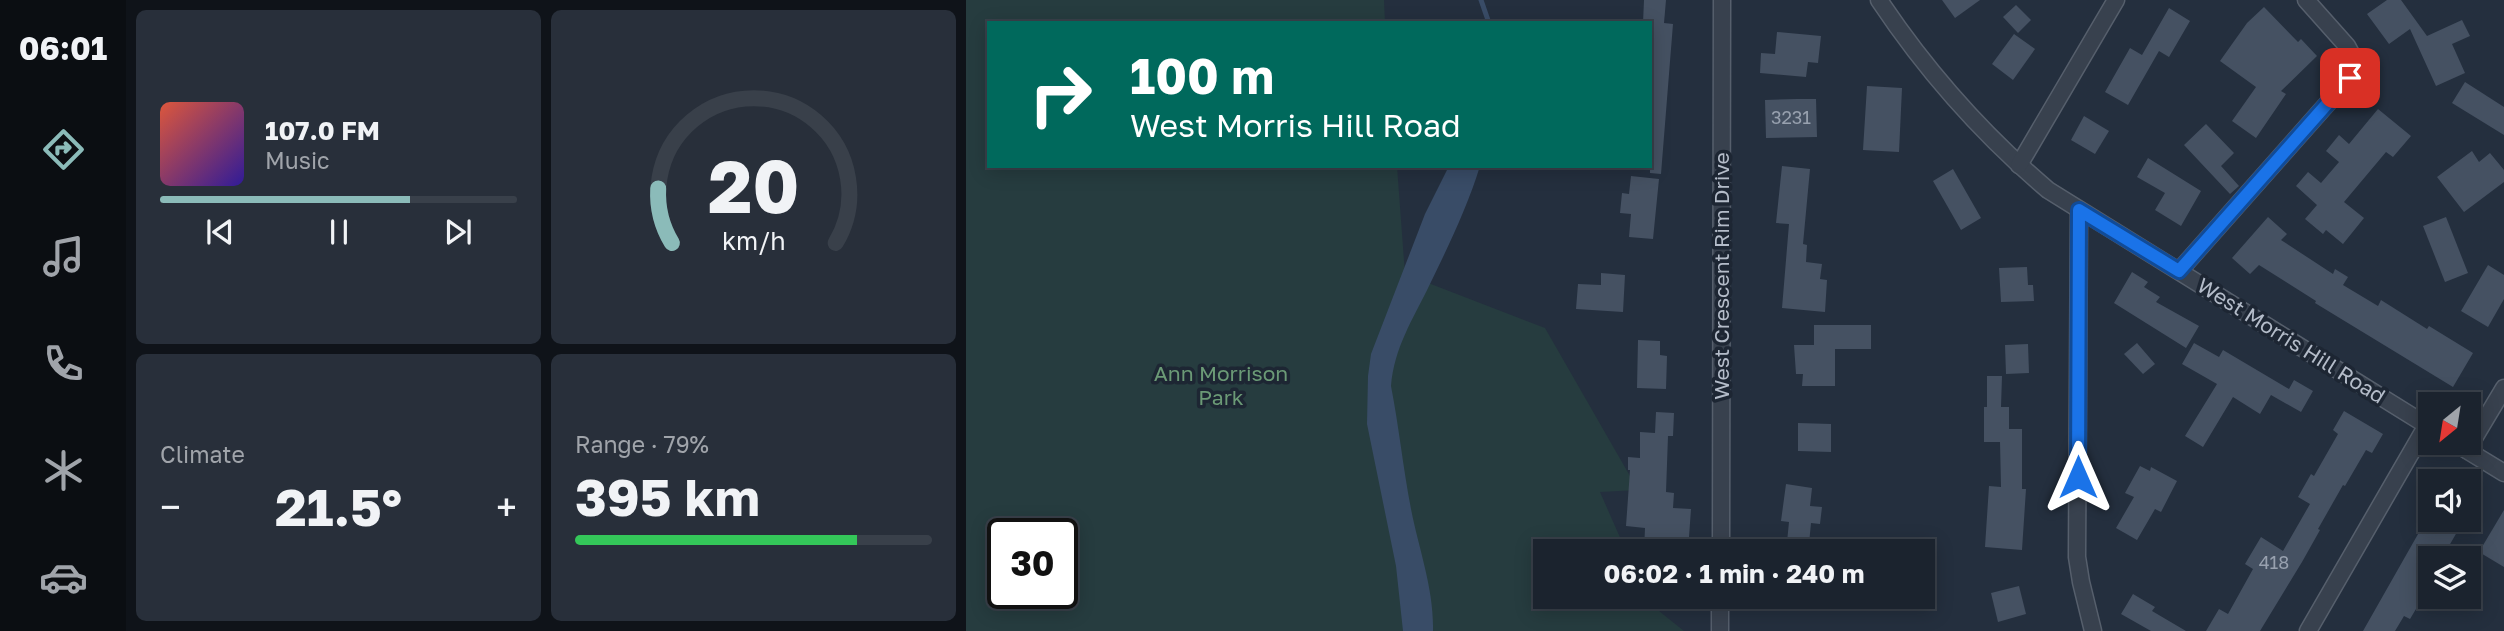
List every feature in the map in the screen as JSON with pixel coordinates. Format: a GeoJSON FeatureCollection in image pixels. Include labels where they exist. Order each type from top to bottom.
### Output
{"type":"FeatureCollection","features":[{"type":"Feature","properties":{"kind":"street","name":"West Crescent Rim Drive"},"geometry":{"type":"LineString","coordinates":[[1721,539],[1722,0]]}},
{"type":"Feature","properties":{"kind":"street","name":"West Morris Hill Road"},"geometry":{"type":"LineString","coordinates":[[1879,0],[1912,49],[1966,115],[2048,190],[2418,420]]}},
{"type":"Feature","properties":{"kind":"street"},"geometry":{"type":"LineString","coordinates":[[2018,165],[2116,0]]}},
{"type":"Feature","properties":{"kind":"street"},"geometry":{"type":"LineString","coordinates":[[2179,271],[2350,78],[2355,61],[2347,46],[2306,0]]}},
{"type":"Feature","properties":{"kind":"street"},"geometry":{"type":"LineString","coordinates":[[2079,210],[2077,557],[2093,631]]}},
{"type":"Feature","properties":{"kind":"street"},"geometry":{"type":"LineString","coordinates":[[2482,418],[2504,388]]}},
{"type":"Feature","properties":{"kind":"street"},"geometry":{"type":"LineString","coordinates":[[2308,631],[2418,446]]}},
{"type":"Feature","properties":{"kind":"street"},"geometry":{"type":"LineString","coordinates":[[2474,455],[2504,473]]}},
{"type":"Feature","properties":{"kind":"street"},"geometry":{"type":"LineString","coordinates":[[1720,609],[1720,631]]}},
{"type":"Feature","properties":{"kind":"green space","name":"Ann Morrison Park"},"geometry":{"type":"Polygon","coordinates":[[[966,0],[1384,0],[1385,21],[987,21],[987,168],[1397,168],[1405,274],[1545,328],[1638,490],[1600,492],[1621,539],[1533,539],[1533,609],[1656,609],[1684,631],[966,631],[966,0]]]}},
{"type":"Feature","properties":{"kind":"water"},"geometry":{"type":"Polygon","coordinates":[[[1448,168],[1479,168],[1457,227],[1400,346],[1393,372],[1391,386],[1408,494],[1429,585],[1433,615],[1433,631],[1403,631],[1396,566],[1367,424],[1368,376],[1371,354],[1425,214],[1448,168]]]}},
{"type":"Feature","properties":{"kind":"building"},"geometry":{"type":"Polygon","coordinates":[[[1644,0],[1666,0],[1664,23],[1673,24],[1661,174],[1650,173],[1652,21],[1643,21],[1644,0]]]}},
{"type":"Feature","properties":{"kind":"building"},"geometry":{"type":"Polygon","coordinates":[[[1942,0],[1980,0],[1955,18],[1942,0]]]}},
{"type":"Feature","properties":{"kind":"building"},"geometry":{"type":"Polygon","coordinates":[[[2387,0],[2401,0],[2427,36],[2462,20],[2470,36],[2452,44],[2465,73],[2436,86],[2410,29],[2389,44],[2367,14],[2387,0]]]}},
{"type":"Feature","properties":{"kind":"building"},"geometry":{"type":"Polygon","coordinates":[[[2016,5],[2031,20],[2018,33],[2003,17],[2016,5]]]}},
{"type":"Feature","properties":{"kind":"building"},"geometry":{"type":"Polygon","coordinates":[[[2264,7],[2298,42],[2301,39],[2317,56],[2281,91],[2286,94],[2256,138],[2232,121],[2256,87],[2220,61],[2247,23],[2264,7]]]}},
{"type":"Feature","properties":{"kind":"building"},"geometry":{"type":"Polygon","coordinates":[[[2169,8],[2190,21],[2169,57],[2159,51],[2128,105],[2105,92],[2130,48],[2142,55],[2169,8]]]}},
{"type":"Feature","properties":{"kind":"building"},"geometry":{"type":"Polygon","coordinates":[[[1777,32],[1821,36],[1818,63],[1808,62],[1806,77],[1760,73],[1761,53],[1775,54],[1777,32]]]}},
{"type":"Feature","properties":{"kind":"building"},"geometry":{"type":"Polygon","coordinates":[[[2014,34],[2035,49],[2013,80],[1992,64],[2014,34]]]}},
{"type":"Feature","properties":{"kind":"building"},"geometry":{"type":"Polygon","coordinates":[[[2465,82],[2504,107],[2504,135],[2452,103],[2465,82]]]}},
{"type":"Feature","properties":{"kind":"building"},"geometry":{"type":"Polygon","coordinates":[[[1867,86],[1902,88],[1899,152],[1863,150],[1867,86]]]}},
{"type":"Feature","properties":{"kind":"building"},"geometry":{"type":"Polygon","coordinates":[[[1816,99],[1817,137],[1766,138],[1765,100],[1816,99]]]}},
{"type":"Feature","properties":{"kind":"building"},"geometry":{"type":"Polygon","coordinates":[[[2378,109],[2411,136],[2393,157],[2386,152],[2344,202],[2364,218],[2343,244],[2326,230],[2323,234],[2305,219],[2317,205],[2296,186],[2308,172],[2321,183],[2339,162],[2326,151],[2339,135],[2349,144],[2378,109]]]}},
{"type":"Feature","properties":{"kind":"building"},"geometry":{"type":"Polygon","coordinates":[[[2084,116],[2109,131],[2095,154],[2071,140],[2084,116]]]}},
{"type":"Feature","properties":{"kind":"building"},"geometry":{"type":"Polygon","coordinates":[[[2206,124],[2234,153],[2221,166],[2239,186],[2230,194],[2184,145],[2206,124]]]}},
{"type":"Feature","properties":{"kind":"building"},"geometry":{"type":"Polygon","coordinates":[[[2472,151],[2479,162],[2490,153],[2504,170],[2504,182],[2464,212],[2437,177],[2472,151]]]}},
{"type":"Feature","properties":{"kind":"building"},"geometry":{"type":"Polygon","coordinates":[[[2148,158],[2201,191],[2181,226],[2155,210],[2165,193],[2137,177],[2148,158]]]}},
{"type":"Feature","properties":{"kind":"building"},"geometry":{"type":"Polygon","coordinates":[[[1782,166],[1810,169],[1803,244],[1807,245],[1806,262],[1822,264],[1820,279],[1827,280],[1825,312],[1782,308],[1789,224],[1776,223],[1782,166]]]}},
{"type":"Feature","properties":{"kind":"building"},"geometry":{"type":"Polygon","coordinates":[[[1953,169],[1981,218],[1961,230],[1933,181],[1953,169]]]}},
{"type":"Feature","properties":{"kind":"building"},"geometry":{"type":"Polygon","coordinates":[[[1631,176],[1659,179],[1653,239],[1629,237],[1631,214],[1620,213],[1622,193],[1629,194],[1631,176]]]}},
{"type":"Feature","properties":{"kind":"building"},"geometry":{"type":"Polygon","coordinates":[[[2268,217],[2287,234],[2281,240],[2333,274],[2335,269],[2348,277],[2343,285],[2378,306],[2381,300],[2427,329],[2429,326],[2473,353],[2453,387],[2315,303],[2316,301],[2259,265],[2250,274],[2232,258],[2268,217]]]}},
{"type":"Feature","properties":{"kind":"building"},"geometry":{"type":"Polygon","coordinates":[[[2446,217],[2468,273],[2445,282],[2423,226],[2446,217]]]}},
{"type":"Feature","properties":{"kind":"building"},"geometry":{"type":"Polygon","coordinates":[[[2488,265],[2504,275],[2504,299],[2488,327],[2461,311],[2488,265]]]}},
{"type":"Feature","properties":{"kind":"building"},"geometry":{"type":"Polygon","coordinates":[[[2027,267],[2028,285],[2033,285],[2034,301],[2001,302],[1999,268],[2027,267]]]}},
{"type":"Feature","properties":{"kind":"building"},"geometry":{"type":"Polygon","coordinates":[[[2132,272],[2148,282],[2144,287],[2160,297],[2156,302],[2199,326],[2186,348],[2114,303],[2132,272]]]}},
{"type":"Feature","properties":{"kind":"building"},"geometry":{"type":"Polygon","coordinates":[[[1601,273],[1625,275],[1623,312],[1576,309],[1578,284],[1601,285],[1601,273]]]}},
{"type":"Feature","properties":{"kind":"building"},"geometry":{"type":"Polygon","coordinates":[[[1814,325],[1871,325],[1871,349],[1835,349],[1835,386],[1802,386],[1803,374],[1796,374],[1794,345],[1814,345],[1814,325]]]}},
{"type":"Feature","properties":{"kind":"building"},"geometry":{"type":"Polygon","coordinates":[[[1638,340],[1660,341],[1660,355],[1667,356],[1666,389],[1637,388],[1638,340]]]}},
{"type":"Feature","properties":{"kind":"building"},"geometry":{"type":"Polygon","coordinates":[[[2137,343],[2155,364],[2143,374],[2124,354],[2137,343]]]}},
{"type":"Feature","properties":{"kind":"building"},"geometry":{"type":"Polygon","coordinates":[[[2194,343],[2219,357],[2223,350],[2289,389],[2294,380],[2313,391],[2301,412],[2271,395],[2260,414],[2233,397],[2203,447],[2185,436],[2217,384],[2182,364],[2194,343]]]}},
{"type":"Feature","properties":{"kind":"building"},"geometry":{"type":"Polygon","coordinates":[[[2028,344],[2029,373],[2006,374],[2005,345],[2028,344]]]}},
{"type":"Feature","properties":{"kind":"building"},"geometry":{"type":"Polygon","coordinates":[[[1987,376],[2002,376],[2001,407],[2009,407],[2009,429],[2022,429],[2022,489],[2026,489],[2022,550],[1985,547],[1989,486],[2001,487],[2000,442],[1984,442],[1987,376]]]}},
{"type":"Feature","properties":{"kind":"building"},"geometry":{"type":"Polygon","coordinates":[[[2344,411],[2383,434],[2372,453],[2366,450],[2345,486],[2343,485],[2302,562],[2260,631],[2206,631],[2219,609],[2228,614],[2253,569],[2245,564],[2261,537],[2283,551],[2310,504],[2298,497],[2311,474],[2314,476],[2338,434],[2333,430],[2344,411]]]}},
{"type":"Feature","properties":{"kind":"building"},"geometry":{"type":"Polygon","coordinates":[[[1656,412],[1674,413],[1673,436],[1668,436],[1666,492],[1674,493],[1673,508],[1691,509],[1689,539],[1645,539],[1645,528],[1626,526],[1630,470],[1628,457],[1640,458],[1640,432],[1655,433],[1656,412]]]}},
{"type":"Feature","properties":{"kind":"building"},"geometry":{"type":"Polygon","coordinates":[[[1798,423],[1831,424],[1831,452],[1798,451],[1798,423]]]}},
{"type":"Feature","properties":{"kind":"building"},"geometry":{"type":"Polygon","coordinates":[[[2140,466],[2150,471],[2151,467],[2177,481],[2161,512],[2155,509],[2137,540],[2116,528],[2134,497],[2125,493],[2140,466]]]}},
{"type":"Feature","properties":{"kind":"building"},"geometry":{"type":"Polygon","coordinates":[[[1786,484],[1812,488],[1810,506],[1822,507],[1820,524],[1811,523],[1809,539],[1787,539],[1789,522],[1781,521],[1786,484]]]}},
{"type":"Feature","properties":{"kind":"building"},"geometry":{"type":"Polygon","coordinates":[[[2504,510],[2504,567],[2481,553],[2481,549],[2504,510]]]}},
{"type":"Feature","properties":{"kind":"building"},"geometry":{"type":"Polygon","coordinates":[[[2419,532],[2457,532],[2449,546],[2418,546],[2418,606],[2410,619],[2404,616],[2395,631],[2363,631],[2419,532]]]}},
{"type":"Feature","properties":{"kind":"building"},"geometry":{"type":"Polygon","coordinates":[[[2019,586],[2026,614],[1998,622],[1991,593],[2019,586]]]}},
{"type":"Feature","properties":{"kind":"building"},"geometry":{"type":"Polygon","coordinates":[[[2133,594],[2155,607],[2152,611],[2186,631],[2151,631],[2121,614],[2133,594]]]}},
{"type":"Feature","properties":{"kind":"waterway"},"geometry":{"type":"LineString","coordinates":[[1481,0],[1488,21]]}},
{"type":"Feature","properties":{"kind":"route"},"geometry":{"type":"LineString","coordinates":[[2078,477],[2079,210],[2179,271],[2350,78]]}}]}
